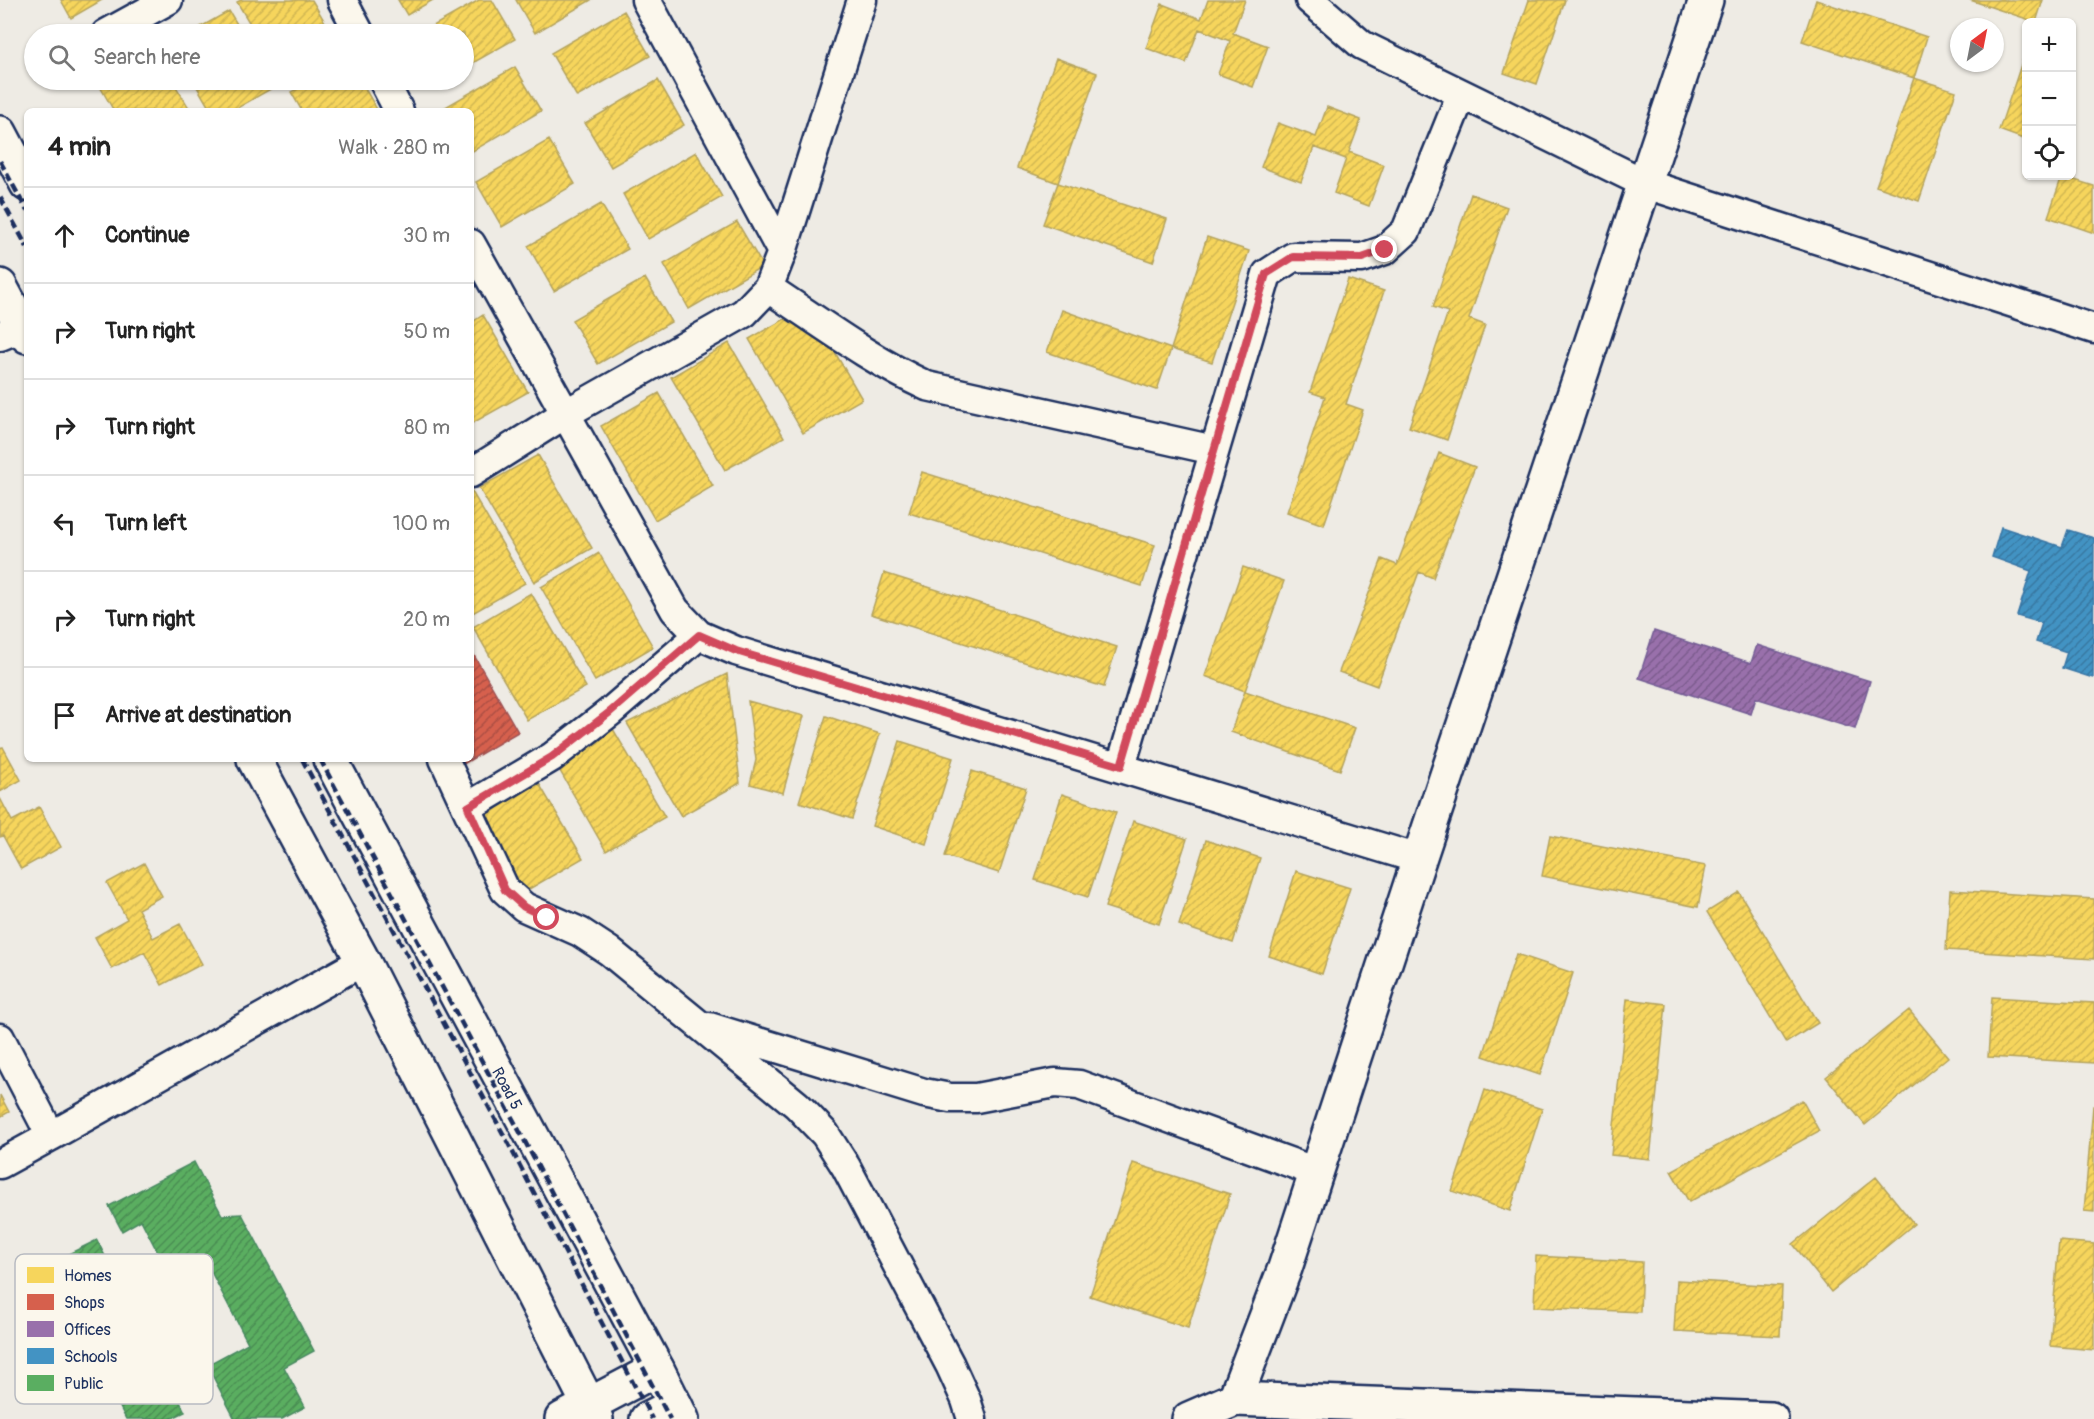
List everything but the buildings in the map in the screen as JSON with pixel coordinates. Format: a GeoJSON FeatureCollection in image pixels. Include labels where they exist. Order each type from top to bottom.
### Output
{"type":"FeatureCollection","features":[{"type":"Feature","properties":{"kind":"street"},"geometry":{"type":"LineString","coordinates":[[124,24],[168,0]]}},
{"type":"Feature","properties":{"kind":"street"},"geometry":{"type":"LineString","coordinates":[[342,0],[355,24]]}},
{"type":"Feature","properties":{"kind":"street"},"geometry":{"type":"LineString","coordinates":[[646,0],[782,252]]}},
{"type":"Feature","properties":{"kind":"street"},"geometry":{"type":"LineString","coordinates":[[474,471],[566,414],[744,313],[768,288],[782,252],[862,0]]}},
{"type":"Feature","properties":{"kind":"street"},"geometry":{"type":"LineString","coordinates":[[1310,0],[1362,45],[1646,184],[2094,329]]}},
{"type":"Feature","properties":{"kind":"street"},"geometry":{"type":"LineString","coordinates":[[1235,1400],[1285,1268],[1706,0]]}},
{"type":"Feature","properties":{"kind":"street"},"geometry":{"type":"LineString","coordinates":[[388,90],[397,108]]}},
{"type":"Feature","properties":{"kind":"street"},"geometry":{"type":"LineString","coordinates":[[1121,766],[1266,274],[1293,257],[1362,258],[1385,250],[1406,231],[1461,95]]}},
{"type":"Feature","properties":{"kind":"street"},"geometry":{"type":"LineString","coordinates":[[0,133],[24,178]]}},
{"type":"Feature","properties":{"kind":"street"},"geometry":{"type":"LineString","coordinates":[[474,249],[675,610],[699,635],[736,651],[1121,766],[1419,859]]}},
{"type":"Feature","properties":{"kind":"street"},"geometry":{"type":"LineString","coordinates":[[0,286],[16,333]]}},
{"type":"Feature","properties":{"kind":"street"},"geometry":{"type":"LineString","coordinates":[[768,288],[875,358],[927,386],[1214,450]]}},
{"type":"Feature","properties":{"kind":"street"},"geometry":{"type":"LineString","coordinates":[[468,807],[552,757],[610,712],[699,635]]}},
{"type":"Feature","properties":{"kind":"street"},"geometry":{"type":"LineString","coordinates":[[256,762],[363,962],[583,1414],[657,1370]]}},
{"type":"Feature","properties":{"kind":"street","name":"Road 5"},"geometry":{"type":"LineString","coordinates":[[332,762],[657,1370],[668,1414]]}},
{"type":"Feature","properties":{"kind":"street"},"geometry":{"type":"LineString","coordinates":[[446,762],[505,890],[524,907],[580,932],[609,951],[797,1105],[825,1134],[846,1167],[950,1365],[972,1419]]}},
{"type":"Feature","properties":{"kind":"street"},"geometry":{"type":"LineString","coordinates":[[0,1164],[363,962]]}},
{"type":"Feature","properties":{"kind":"street"},"geometry":{"type":"LineString","coordinates":[[696,1023],[924,1093],[941,1096],[976,1098],[1055,1083],[1079,1085],[1316,1172]]}},
{"type":"Feature","properties":{"kind":"street"},"geometry":{"type":"LineString","coordinates":[[0,1038],[51,1136]]}},
{"type":"Feature","properties":{"kind":"street"},"geometry":{"type":"LineString","coordinates":[[1189,1419],[1235,1400],[1593,1416],[1771,1419]]}},
{"type":"Feature","properties":{"kind":"railway"},"geometry":{"type":"LineString","coordinates":[[0,161],[24,205]]}},
{"type":"Feature","properties":{"kind":"railway"},"geometry":{"type":"LineString","coordinates":[[0,197],[24,241]]}},
{"type":"Feature","properties":{"kind":"railway"},"geometry":{"type":"LineString","coordinates":[[304,762],[507,1141],[652,1419]]}},
{"type":"Feature","properties":{"kind":"railway"},"geometry":{"type":"LineString","coordinates":[[322,762],[521,1134],[670,1419]]}},
{"type":"Feature","properties":{"kind":"route"},"geometry":{"type":"LineString","coordinates":[[547,918],[524,907],[505,890],[468,807],[552,757],[610,712],[699,635],[736,651],[1121,766],[1266,274],[1293,257],[1362,258],[1385,250]]}}]}
